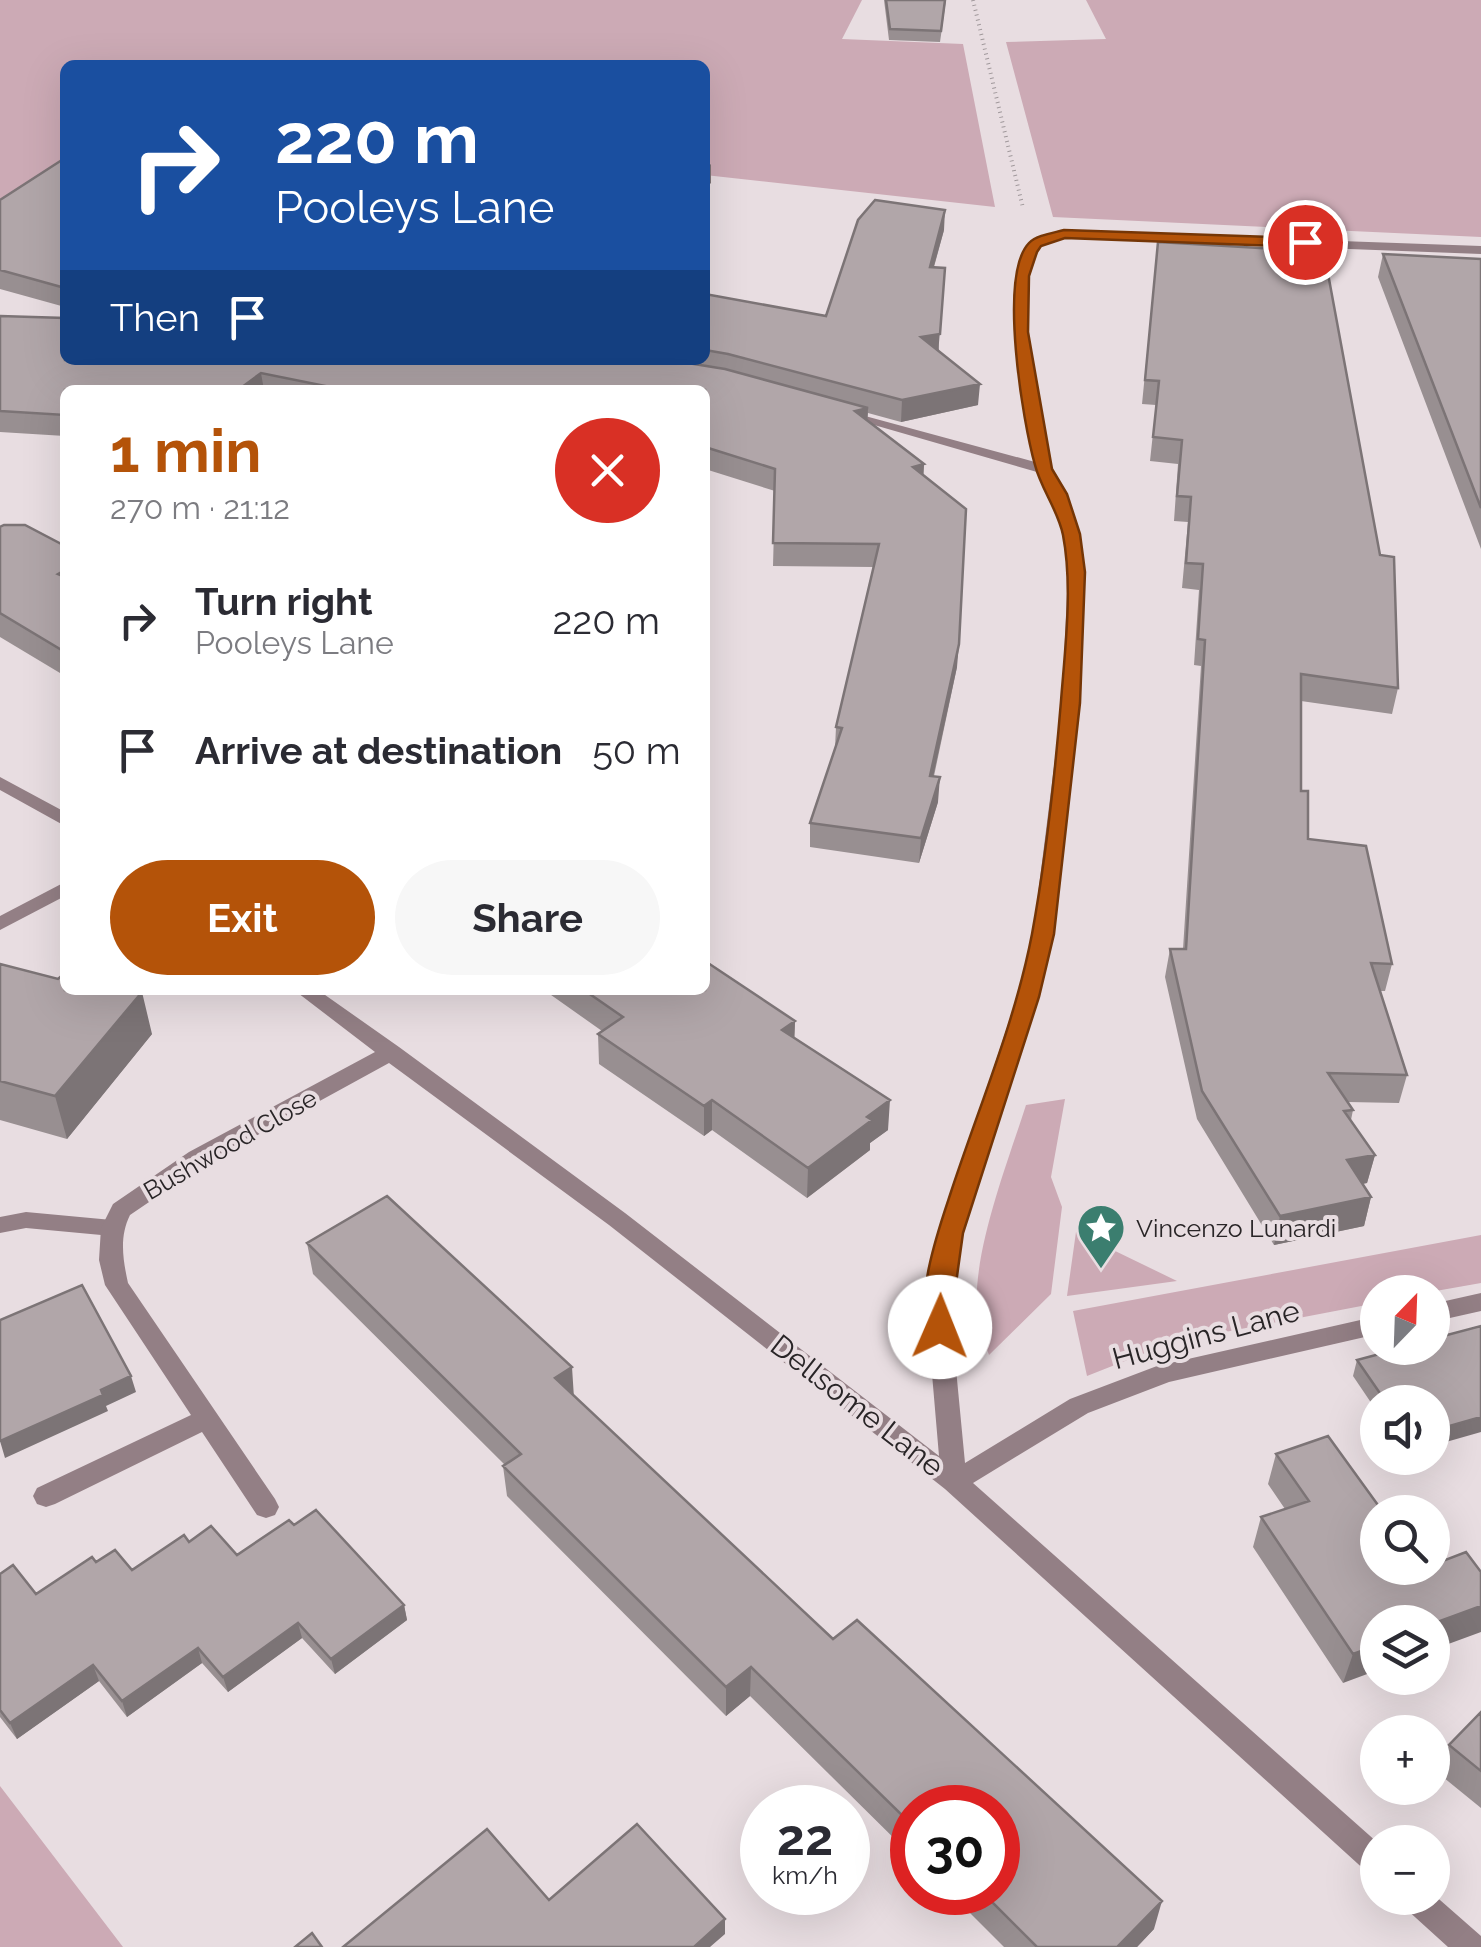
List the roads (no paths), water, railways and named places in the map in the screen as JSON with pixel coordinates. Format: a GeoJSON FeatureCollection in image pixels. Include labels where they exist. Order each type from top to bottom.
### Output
{"type":"FeatureCollection","features":[{"type":"Feature","properties":{"kind":"street"},"geometry":{"type":"LineString","coordinates":[[954,1482],[940,1327],[941,1277],[950,1233],[1028,997],[1043,934],[1071,703],[1076,572],[1072,534],[1044,469],[1021,332],[1022,276],[1030,252],[1048,238],[1088,234],[1481,250]]}},
{"type":"Feature","properties":{"kind":"street"},"geometry":{"type":"LineString","coordinates":[[832,410],[1044,469]]}},
{"type":"Feature","properties":{"kind":"street"},"geometry":{"type":"LineString","coordinates":[[0,782],[60,817]]}},
{"type":"Feature","properties":{"kind":"street"},"geometry":{"type":"LineString","coordinates":[[0,924],[60,891]]}},
{"type":"Feature","properties":{"kind":"street","name":"Dellsome Lane"},"geometry":{"type":"LineString","coordinates":[[311,995],[617,1219],[954,1482],[1360,1847]]}},
{"type":"Feature","properties":{"kind":"street","name":"Bushwood Close"},"geometry":{"type":"LineString","coordinates":[[112,1228],[121,1210],[197,1158],[392,1052]]}},
{"type":"Feature","properties":{"kind":"street"},"geometry":{"type":"LineString","coordinates":[[0,1225],[26,1220],[112,1228],[116,1284],[266,1507]]}},
{"type":"Feature","properties":{"kind":"street"},"geometry":{"type":"LineString","coordinates":[[1450,1309],[1481,1302]]}},
{"type":"Feature","properties":{"kind":"street","name":"Huggins Lane"},"geometry":{"type":"LineString","coordinates":[[954,1482],[1078,1406],[1166,1373],[1360,1329]]}},
{"type":"Feature","properties":{"kind":"street"},"geometry":{"type":"LineString","coordinates":[[46,1496],[207,1418]]}},
{"type":"Feature","properties":{"kind":"street"},"geometry":{"type":"LineString","coordinates":[[1435,1915],[1471,1947]]}},
{"type":"Feature","properties":{"kind":"place","name":"Vincenzo Lunardi"},"geometry":{"type":"Point","coordinates":[1101,1270]}}]}
